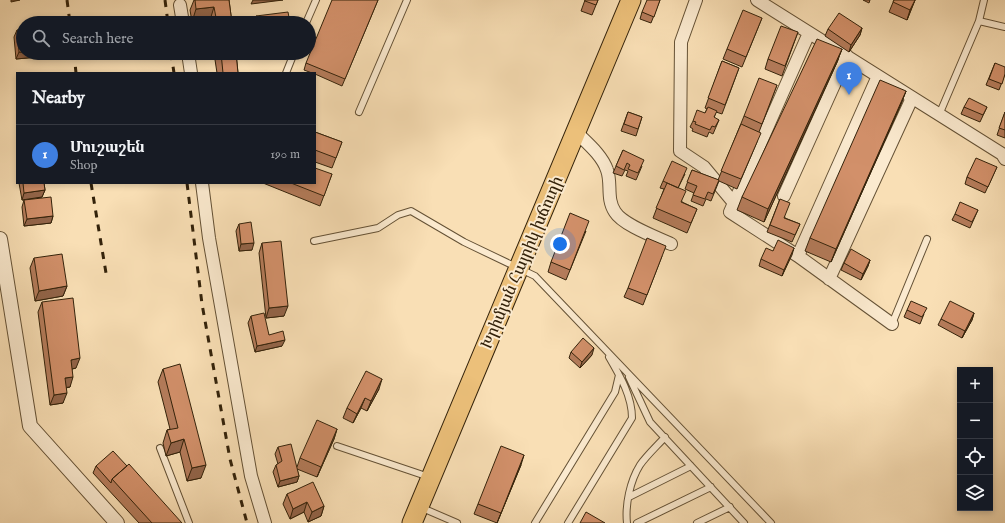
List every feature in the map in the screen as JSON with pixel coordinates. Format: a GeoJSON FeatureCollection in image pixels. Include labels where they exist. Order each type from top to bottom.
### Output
{"type":"FeatureCollection","features":[{"type":"Feature","properties":{"kind":"highway","name":"Խրիմյան Հայրիկ խճուղի"},"geometry":{"type":"LineString","coordinates":[[415,515],[631,0]]}},
{"type":"Feature","properties":{"kind":"street"},"geometry":{"type":"LineString","coordinates":[[696,0],[681,42],[680,152],[704,167],[734,203]]}},
{"type":"Feature","properties":{"kind":"street"},"geometry":{"type":"LineString","coordinates":[[757,0],[1004,156]]}},
{"type":"Feature","properties":{"kind":"street"},"geometry":{"type":"LineString","coordinates":[[180,5],[182,16]]}},
{"type":"Feature","properties":{"kind":"street"},"geometry":{"type":"LineString","coordinates":[[809,33],[730,212],[798,256],[892,324]]}},
{"type":"Feature","properties":{"kind":"street"},"geometry":{"type":"LineString","coordinates":[[784,196],[847,56]]}},
{"type":"Feature","properties":{"kind":"street"},"geometry":{"type":"LineString","coordinates":[[189,60],[191,72]]}},
{"type":"Feature","properties":{"kind":"street"},"geometry":{"type":"LineString","coordinates":[[798,256],[878,76]]}},
{"type":"Feature","properties":{"kind":"street"},"geometry":{"type":"LineString","coordinates":[[829,279],[912,98]]}},
{"type":"Feature","properties":{"kind":"street"},"geometry":{"type":"LineString","coordinates":[[576,132],[602,159],[608,170],[610,201],[615,213],[628,223],[671,244]]}},
{"type":"Feature","properties":{"kind":"street"},"geometry":{"type":"LineString","coordinates":[[202,184],[209,238],[251,476],[265,523]]}},
{"type":"Feature","properties":{"kind":"street"},"geometry":{"type":"LineString","coordinates":[[0,239],[30,426],[117,523]]}},
{"type":"Feature","properties":{"kind":"lane"},"geometry":{"type":"LineString","coordinates":[[309,16],[316,0]]}},
{"type":"Feature","properties":{"kind":"lane"},"geometry":{"type":"LineString","coordinates":[[358,112],[407,0]]}},
{"type":"Feature","properties":{"kind":"lane"},"geometry":{"type":"LineString","coordinates":[[939,115],[979,21],[984,0]]}},
{"type":"Feature","properties":{"kind":"lane"},"geometry":{"type":"LineString","coordinates":[[979,21],[1005,27]]}},
{"type":"Feature","properties":{"kind":"lane"},"geometry":{"type":"LineString","coordinates":[[286,72],[291,60]]}},
{"type":"Feature","properties":{"kind":"lane"},"geometry":{"type":"LineString","coordinates":[[314,241],[378,228],[398,215],[411,211],[464,242],[535,276],[771,523]]}},
{"type":"Feature","properties":{"kind":"lane"},"geometry":{"type":"LineString","coordinates":[[892,324],[927,239]]}},
{"type":"Feature","properties":{"kind":"lane"},"geometry":{"type":"LineString","coordinates":[[568,523],[632,418],[632,405],[619,374],[602,346]]}},
{"type":"Feature","properties":{"kind":"lane"},"geometry":{"type":"LineString","coordinates":[[627,372],[650,422],[744,523]]}},
{"type":"Feature","properties":{"kind":"lane"},"geometry":{"type":"LineString","coordinates":[[536,523],[615,392],[619,374]]}},
{"type":"Feature","properties":{"kind":"lane"},"geometry":{"type":"LineString","coordinates":[[627,523],[629,497],[640,464],[665,437]]}},
{"type":"Feature","properties":{"kind":"lane"},"geometry":{"type":"LineString","coordinates":[[337,446],[431,478]]}},
{"type":"Feature","properties":{"kind":"lane"},"geometry":{"type":"LineString","coordinates":[[160,448],[190,523]]}},
{"type":"Feature","properties":{"kind":"lane"},"geometry":{"type":"LineString","coordinates":[[629,497],[691,466]]}},
{"type":"Feature","properties":{"kind":"lane"},"geometry":{"type":"LineString","coordinates":[[637,523],[711,487]]}},
{"type":"Feature","properties":{"kind":"lane"},"geometry":{"type":"LineString","coordinates":[[697,523],[730,507]]}},
{"type":"Feature","properties":{"kind":"lane"},"geometry":{"type":"LineString","coordinates":[[415,515],[457,523]]}},
{"type":"Feature","properties":{"kind":"building"},"geometry":{"type":"Polygon","coordinates":[[[195,0],[229,0],[231,16],[216,16],[214,7],[196,9],[195,0]]]}},
{"type":"Feature","properties":{"kind":"building"},"geometry":{"type":"Polygon","coordinates":[[[332,0],[378,0],[345,79],[306,63],[307,60],[316,60],[316,39],[332,0]]]}},
{"type":"Feature","properties":{"kind":"building"},"geometry":{"type":"Polygon","coordinates":[[[585,0],[598,0],[596,5],[585,0]]]}},
{"type":"Feature","properties":{"kind":"building"},"geometry":{"type":"Polygon","coordinates":[[[647,0],[660,0],[654,17],[642,12],[647,0]]]}},
{"type":"Feature","properties":{"kind":"building"},"geometry":{"type":"Polygon","coordinates":[[[894,0],[915,0],[910,10],[893,2],[894,0]]]}},
{"type":"Feature","properties":{"kind":"building"},"geometry":{"type":"Polygon","coordinates":[[[743,10],[762,18],[746,57],[727,49],[743,10]]]}},
{"type":"Feature","properties":{"kind":"building"},"geometry":{"type":"Polygon","coordinates":[[[288,12],[289,16],[256,16],[288,12]]]}},
{"type":"Feature","properties":{"kind":"building"},"geometry":{"type":"Polygon","coordinates":[[[839,13],[862,28],[851,45],[828,29],[839,13]]]}},
{"type":"Feature","properties":{"kind":"building"},"geometry":{"type":"Polygon","coordinates":[[[781,26],[798,32],[785,66],[768,59],[781,26]]]}},
{"type":"Feature","properties":{"kind":"building"},"geometry":{"type":"Polygon","coordinates":[[[817,39],[842,49],[768,209],[742,197],[817,39]]]}},
{"type":"Feature","properties":{"kind":"building"},"geometry":{"type":"Polygon","coordinates":[[[222,60],[237,60],[238,72],[223,72],[222,60]]]}},
{"type":"Feature","properties":{"kind":"building"},"geometry":{"type":"Polygon","coordinates":[[[722,61],[739,68],[725,105],[708,98],[722,61]]]}},
{"type":"Feature","properties":{"kind":"building"},"geometry":{"type":"Polygon","coordinates":[[[995,63],[1005,67],[1005,74],[1002,84],[989,79],[995,63]]]}},
{"type":"Feature","properties":{"kind":"building"},"geometry":{"type":"Polygon","coordinates":[[[759,78],[777,85],[762,124],[744,116],[759,78]]]}},
{"type":"Feature","properties":{"kind":"building"},"geometry":{"type":"Polygon","coordinates":[[[880,80],[906,91],[836,249],[810,238],[880,80]]]}},
{"type":"Feature","properties":{"kind":"building"},"geometry":{"type":"Polygon","coordinates":[[[969,98],[987,107],[983,115],[964,107],[969,98]]]}},
{"type":"Feature","properties":{"kind":"building"},"geometry":{"type":"Polygon","coordinates":[[[708,107],[717,111],[714,117],[719,120],[715,127],[712,126],[710,130],[695,124],[696,122],[693,121],[697,110],[705,113],[708,107]]]}},
{"type":"Feature","properties":{"kind":"building"},"geometry":{"type":"Polygon","coordinates":[[[628,112],[642,117],[638,129],[624,124],[628,112]]]}},
{"type":"Feature","properties":{"kind":"building"},"geometry":{"type":"Polygon","coordinates":[[[1005,112],[1005,130],[999,128],[1005,112]]]}},
{"type":"Feature","properties":{"kind":"building"},"geometry":{"type":"Polygon","coordinates":[[[741,124],[761,133],[741,179],[721,171],[741,124]]]}},
{"type":"Feature","properties":{"kind":"building"},"geometry":{"type":"Polygon","coordinates":[[[316,132],[342,142],[336,158],[316,150],[316,132]]]}},
{"type":"Feature","properties":{"kind":"building"},"geometry":{"type":"Polygon","coordinates":[[[623,150],[644,160],[638,173],[628,169],[630,165],[627,163],[624,170],[616,166],[623,150]]]}},
{"type":"Feature","properties":{"kind":"building"},"geometry":{"type":"Polygon","coordinates":[[[976,158],[997,167],[988,187],[967,177],[976,158]]]}},
{"type":"Feature","properties":{"kind":"building"},"geometry":{"type":"Polygon","coordinates":[[[672,161],[687,168],[678,188],[663,181],[672,161]]]}},
{"type":"Feature","properties":{"kind":"building"},"geometry":{"type":"Polygon","coordinates":[[[316,168],[332,174],[324,196],[294,184],[316,184],[316,168]]]}},
{"type":"Feature","properties":{"kind":"building"},"geometry":{"type":"Polygon","coordinates":[[[692,170],[719,180],[713,194],[708,192],[705,199],[693,195],[697,186],[687,182],[692,170]]]}},
{"type":"Feature","properties":{"kind":"building"},"geometry":{"type":"Polygon","coordinates":[[[667,183],[686,191],[681,202],[697,209],[691,223],[656,208],[667,183]]]}},
{"type":"Feature","properties":{"kind":"building"},"geometry":{"type":"Polygon","coordinates":[[[23,184],[44,184],[45,190],[24,193],[23,184]]]}},
{"type":"Feature","properties":{"kind":"building"},"geometry":{"type":"Polygon","coordinates":[[[51,197],[53,216],[27,219],[24,200],[51,197]]]}},
{"type":"Feature","properties":{"kind":"building"},"geometry":{"type":"Polygon","coordinates":[[[780,199],[790,203],[784,218],[800,224],[795,235],[770,225],[780,199]]]}},
{"type":"Feature","properties":{"kind":"building"},"geometry":{"type":"Polygon","coordinates":[[[960,202],[978,210],[972,222],[955,214],[960,202]]]}},
{"type":"Feature","properties":{"kind":"building"},"geometry":{"type":"Polygon","coordinates":[[[570,213],[589,221],[570,270],[551,262],[570,213]]]}},
{"type":"Feature","properties":{"kind":"building"},"geometry":{"type":"Polygon","coordinates":[[[251,222],[254,243],[241,244],[239,224],[251,222]]]}},
{"type":"Feature","properties":{"kind":"building"},"geometry":{"type":"Polygon","coordinates":[[[647,238],[666,246],[647,295],[628,288],[647,238]]]}},
{"type":"Feature","properties":{"kind":"building"},"geometry":{"type":"Polygon","coordinates":[[[778,240],[794,248],[784,270],[761,259],[766,248],[773,251],[778,240]]]}},
{"type":"Feature","properties":{"kind":"building"},"geometry":{"type":"Polygon","coordinates":[[[281,241],[288,306],[269,308],[262,243],[281,241]]]}},
{"type":"Feature","properties":{"kind":"building"},"geometry":{"type":"Polygon","coordinates":[[[851,249],[870,260],[863,274],[844,263],[851,249]]]}},
{"type":"Feature","properties":{"kind":"building"},"geometry":{"type":"Polygon","coordinates":[[[62,254],[67,286],[39,291],[34,258],[62,254]]]}},
{"type":"Feature","properties":{"kind":"building"},"geometry":{"type":"Polygon","coordinates":[[[73,298],[80,358],[71,360],[73,377],[65,378],[67,393],[54,395],[42,302],[73,298]]]}},
{"type":"Feature","properties":{"kind":"building"},"geometry":{"type":"Polygon","coordinates":[[[911,301],[927,308],[922,317],[907,310],[911,301]]]}},
{"type":"Feature","properties":{"kind":"building"},"geometry":{"type":"Polygon","coordinates":[[[950,301],[974,313],[965,331],[941,319],[950,301]]]}},
{"type":"Feature","properties":{"kind":"building"},"geometry":{"type":"Polygon","coordinates":[[[264,313],[269,335],[283,331],[285,340],[257,346],[251,316],[264,313]]]}},
{"type":"Feature","properties":{"kind":"building"},"geometry":{"type":"Polygon","coordinates":[[[583,338],[594,348],[582,362],[571,352],[583,338]]]}},
{"type":"Feature","properties":{"kind":"building"},"geometry":{"type":"Polygon","coordinates":[[[180,364],[206,465],[192,468],[184,439],[171,443],[167,430],[178,428],[163,369],[180,364]]]}},
{"type":"Feature","properties":{"kind":"building"},"geometry":{"type":"Polygon","coordinates":[[[366,371],[382,379],[371,401],[365,398],[357,414],[347,408],[366,371]]]}},
{"type":"Feature","properties":{"kind":"building"},"geometry":{"type":"Polygon","coordinates":[[[317,420],[337,429],[321,467],[300,458],[317,420]]]}},
{"type":"Feature","properties":{"kind":"building"},"geometry":{"type":"Polygon","coordinates":[[[291,444],[299,476],[280,481],[276,465],[282,461],[278,447],[291,444]]]}},
{"type":"Feature","properties":{"kind":"building"},"geometry":{"type":"Polygon","coordinates":[[[501,446],[524,455],[501,513],[478,504],[501,446]]]}},
{"type":"Feature","properties":{"kind":"building"},"geometry":{"type":"Polygon","coordinates":[[[113,451],[127,466],[112,479],[111,483],[96,466],[113,451]]]}},
{"type":"Feature","properties":{"kind":"building"},"geometry":{"type":"Polygon","coordinates":[[[129,464],[182,523],[152,523],[112,479],[129,464]]]}},
{"type":"Feature","properties":{"kind":"building"},"geometry":{"type":"Polygon","coordinates":[[[313,482],[324,506],[312,512],[307,502],[293,509],[287,494],[313,482]]]}},
{"type":"Feature","properties":{"kind":"building"},"geometry":{"type":"Polygon","coordinates":[[[586,512],[605,523],[580,523],[586,512]]]}},
{"type":"Feature","properties":{"kind":"railway"},"geometry":{"type":"LineString","coordinates":[[67,0],[69,16]]}},
{"type":"Feature","properties":{"kind":"railway"},"geometry":{"type":"LineString","coordinates":[[165,0],[167,16]]}},
{"type":"Feature","properties":{"kind":"railway"},"geometry":{"type":"LineString","coordinates":[[75,60],[76,72]]}},
{"type":"Feature","properties":{"kind":"railway"},"geometry":{"type":"LineString","coordinates":[[172,60],[174,72]]}},
{"type":"Feature","properties":{"kind":"railway"},"geometry":{"type":"LineString","coordinates":[[91,184],[107,279]]}},
{"type":"Feature","properties":{"kind":"railway"},"geometry":{"type":"LineString","coordinates":[[187,184],[202,304],[230,459],[247,523]]}},
{"type":"Feature","properties":{"kind":"place","name":"Մուշաշեն"},"geometry":{"type":"Point","coordinates":[849,95]}}]}
